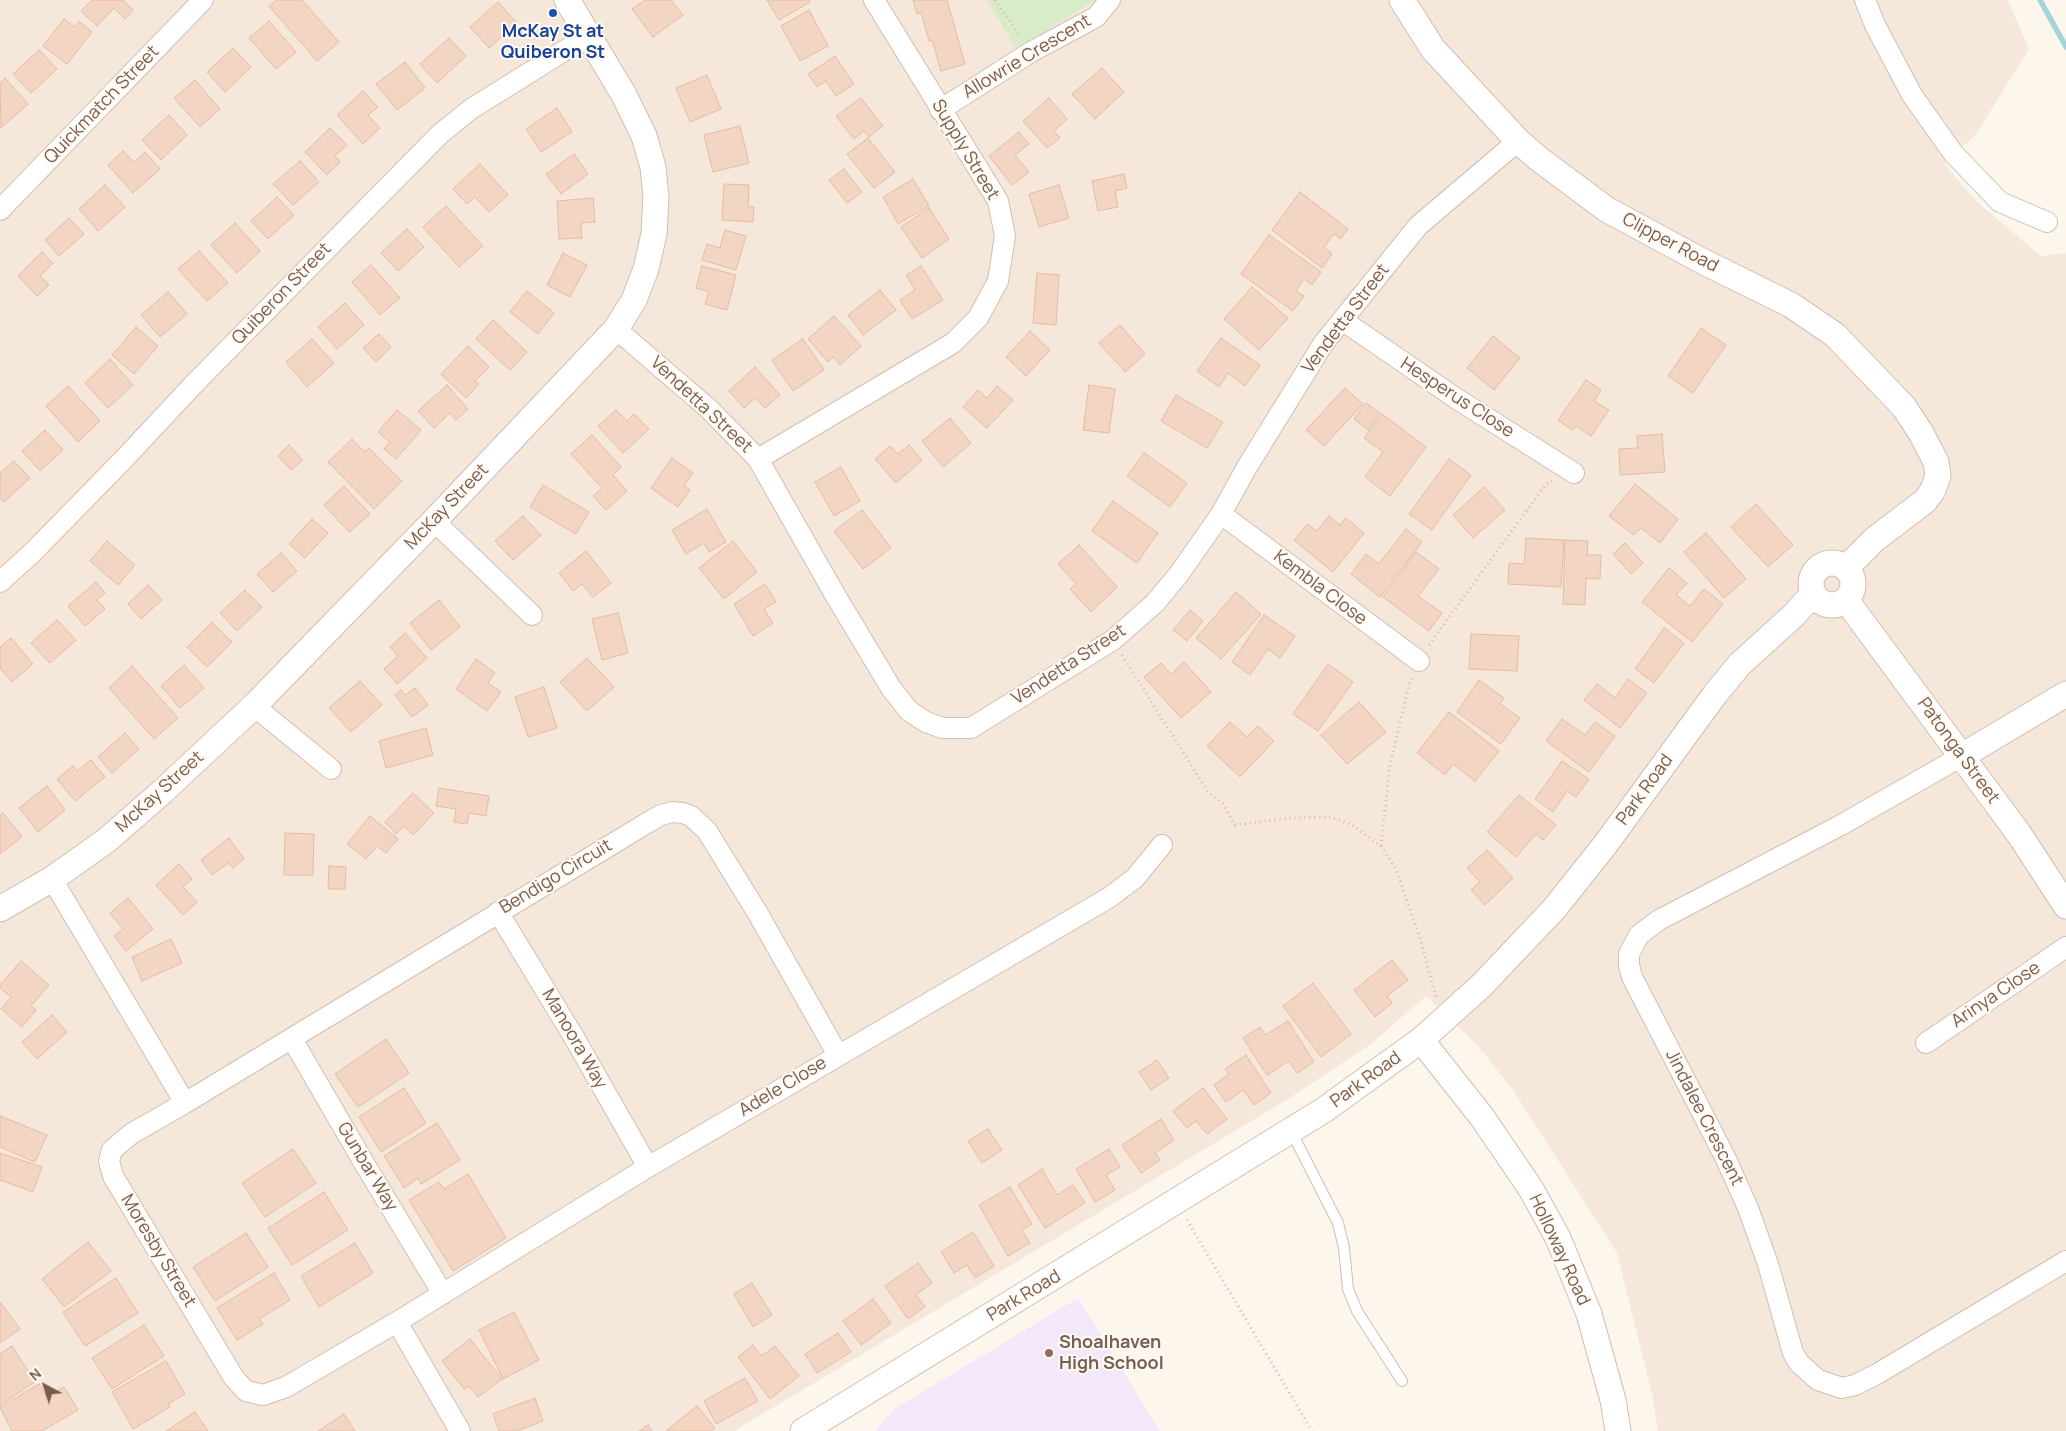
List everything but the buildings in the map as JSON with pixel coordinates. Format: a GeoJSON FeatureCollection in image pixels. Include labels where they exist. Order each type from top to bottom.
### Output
{"type":"FeatureCollection","features":[{"type":"Feature","properties":{"kind":"street","name":"Quickmatch Street"},"geometry":{"type":"LineString","coordinates":[[0,210],[203,0]]}},
{"type":"Feature","properties":{"kind":"street","name":"McKay Street"},"geometry":{"type":"LineString","coordinates":[[0,909],[52,879],[121,828],[254,706],[434,521],[616,329],[634,300],[646,269],[654,234],[656,197],[654,167],[644,136],[632,111],[567,0]]}},
{"type":"Feature","properties":{"kind":"street","name":"Supply Street"},"geometry":{"type":"LineString","coordinates":[[758,458],[953,343],[978,318],[998,281],[1005,236],[998,201],[940,110],[874,0]]}},
{"type":"Feature","properties":{"kind":"street","name":"Allowrie Crescent"},"geometry":{"type":"LineString","coordinates":[[940,110],[1031,52],[1096,16],[1110,0]]}},
{"type":"Feature","properties":{"kind":"street","name":"Clipper Road"},"geometry":{"type":"LineString","coordinates":[[1402,0],[1433,49],[1518,141],[1538,159],[1606,209],[1702,261],[1791,305],[1835,335],[1904,407],[1936,462],[1938,476],[1934,490],[1925,501],[1875,538],[1846,568]]}},
{"type":"Feature","properties":{"kind":"street"},"geometry":{"type":"LineString","coordinates":[[1866,0],[1875,26],[1912,94],[1953,153],[2000,202],[2047,222]]}},
{"type":"Feature","properties":{"kind":"street","name":"Quiberon Street"},"geometry":{"type":"LineString","coordinates":[[0,582],[31,554],[348,226],[440,134],[471,109],[588,36]]}},
{"type":"Feature","properties":{"kind":"street","name":"Vendetta Street"},"geometry":{"type":"LineString","coordinates":[[616,329],[709,409],[758,458],[810,552],[891,688],[909,712],[926,722],[943,728],[971,728],[1112,640],[1155,603],[1179,574],[1221,514],[1247,467],[1323,344],[1418,226],[1518,141]]}},
{"type":"Feature","properties":{"kind":"street","name":"Hesperus Close"},"geometry":{"type":"LineString","coordinates":[[1342,320],[1456,399],[1574,473]]}},
{"type":"Feature","properties":{"kind":"street","name":"Kembla Close"},"geometry":{"type":"LineString","coordinates":[[1221,514],[1420,661]]}},
{"type":"Feature","properties":{"kind":"street"},"geometry":{"type":"LineString","coordinates":[[434,521],[532,615]]}},
{"type":"Feature","properties":{"kind":"street"},"geometry":{"type":"LineString","coordinates":[[1839,564],[1846,568],[1851,576],[1853,584],[1851,593],[1846,600],[1828,605],[1819,601],[1813,594],[1812,578],[1816,570],[1822,565],[1839,564]]}},
{"type":"Feature","properties":{"kind":"street","name":"Park Road"},"geometry":{"type":"LineString","coordinates":[[803,1431],[1291,1131],[1324,1110],[1421,1040],[1519,948],[1554,909],[1606,845],[1716,693],[1740,664],[1794,615],[1813,594]]}},
{"type":"Feature","properties":{"kind":"street","name":"Patonga Street"},"geometry":{"type":"LineString","coordinates":[[1846,600],[2019,834],[2066,906]]}},
{"type":"Feature","properties":{"kind":"street"},"geometry":{"type":"LineString","coordinates":[[1962,756],[2066,694]]}},
{"type":"Feature","properties":{"kind":"street"},"geometry":{"type":"LineString","coordinates":[[254,706],[331,769]]}},
{"type":"Feature","properties":{"kind":"street","name":"Jindalee Crescent"},"geometry":{"type":"LineString","coordinates":[[1962,756],[1841,825],[1660,920],[1639,935],[1630,954],[1629,965],[1632,977],[1725,1157],[1748,1208],[1768,1264],[1793,1353],[1799,1363],[1818,1380],[1842,1388],[1877,1374],[2066,1261]]}},
{"type":"Feature","properties":{"kind":"street","name":"Bendigo Circuit"},"geometry":{"type":"LineString","coordinates":[[185,1103],[498,912],[661,815],[672,812],[692,816],[700,822],[712,839],[757,912],[838,1055]]}},
{"type":"Feature","properties":{"kind":"street","name":"Adele Close"},"geometry":{"type":"LineString","coordinates":[[397,1322],[648,1167],[1110,897],[1135,878],[1162,845]]}},
{"type":"Feature","properties":{"kind":"street"},"geometry":{"type":"LineString","coordinates":[[52,879],[185,1103]]}},
{"type":"Feature","properties":{"kind":"street","name":"Manoora Way"},"geometry":{"type":"LineString","coordinates":[[498,912],[576,1039],[648,1167]]}},
{"type":"Feature","properties":{"kind":"street","name":"Arinya Close"},"geometry":{"type":"LineString","coordinates":[[1926,1043],[2066,947]]}},
{"type":"Feature","properties":{"kind":"street","name":"Gunbar Way"},"geometry":{"type":"LineString","coordinates":[[292,1039],[443,1294]]}},
{"type":"Feature","properties":{"kind":"street","name":"Holloway Road"},"geometry":{"type":"LineString","coordinates":[[1421,1040],[1482,1117],[1531,1189],[1558,1238],[1589,1314],[1613,1400],[1618,1431]]}},
{"type":"Feature","properties":{"kind":"street","name":"Moresby Street"},"geometry":{"type":"LineString","coordinates":[[185,1103],[132,1134],[112,1150],[109,1161],[113,1176],[224,1363],[246,1391],[263,1395],[286,1387],[397,1322]]}},
{"type":"Feature","properties":{"kind":"street"},"geometry":{"type":"LineString","coordinates":[[397,1322],[460,1431]]}},
{"type":"Feature","properties":{"kind":"lane"},"geometry":{"type":"LineString","coordinates":[[1291,1131],[1338,1223],[1344,1248],[1348,1289],[1357,1311],[1402,1381]]}},
{"type":"Feature","properties":{"kind":"path"},"geometry":{"type":"LineString","coordinates":[[995,0],[1031,52]]}},
{"type":"Feature","properties":{"kind":"path"},"geometry":{"type":"LineString","coordinates":[[1381,846],[1390,765],[1409,684],[1420,661],[1431,642],[1546,484],[1574,473]]}},
{"type":"Feature","properties":{"kind":"path"},"geometry":{"type":"LineString","coordinates":[[1112,640],[1208,792],[1223,804],[1235,825],[1289,818],[1332,817],[1354,826],[1381,846],[1396,869],[1420,938],[1438,1002],[1446,1017]]}},
{"type":"Feature","properties":{"kind":"path"},"geometry":{"type":"LineString","coordinates":[[1177,1202],[1312,1431]]}},
{"type":"Feature","properties":{"kind":"shaded area"},"geometry":{"type":"Polygon","coordinates":[[[0,0],[2008,0],[2029,49],[1976,134],[1944,164],[1977,202],[2041,256],[2066,253],[2066,1431],[1658,1431],[1653,1398],[1617,1253],[1513,1090],[1478,1046],[1426,996],[1371,1044],[1288,1099],[734,1431],[0,1431],[0,0]]]}},
{"type":"Feature","properties":{"kind":"shaded area","name":"Shoalhaven High School"},"geometry":{"type":"Polygon","coordinates":[[[1078,1298],[1160,1431],[875,1431],[894,1409],[1078,1298]]]}},
{"type":"Feature","properties":{"kind":"green space"},"geometry":{"type":"Polygon","coordinates":[[[987,0],[1096,0],[1016,49],[987,0]]]}},
{"type":"Feature","properties":{"kind":"waterway"},"geometry":{"type":"LineString","coordinates":[[2040,0],[2066,47]]}},
{"type":"Feature","properties":{"kind":"place","name":"McKay St at Quiberon St"},"geometry":{"type":"Point","coordinates":[553,13]}},
{"type":"Feature","properties":{"kind":"place","name":"Shoalhaven High School"},"geometry":{"type":"Point","coordinates":[1049,1353]}}]}
